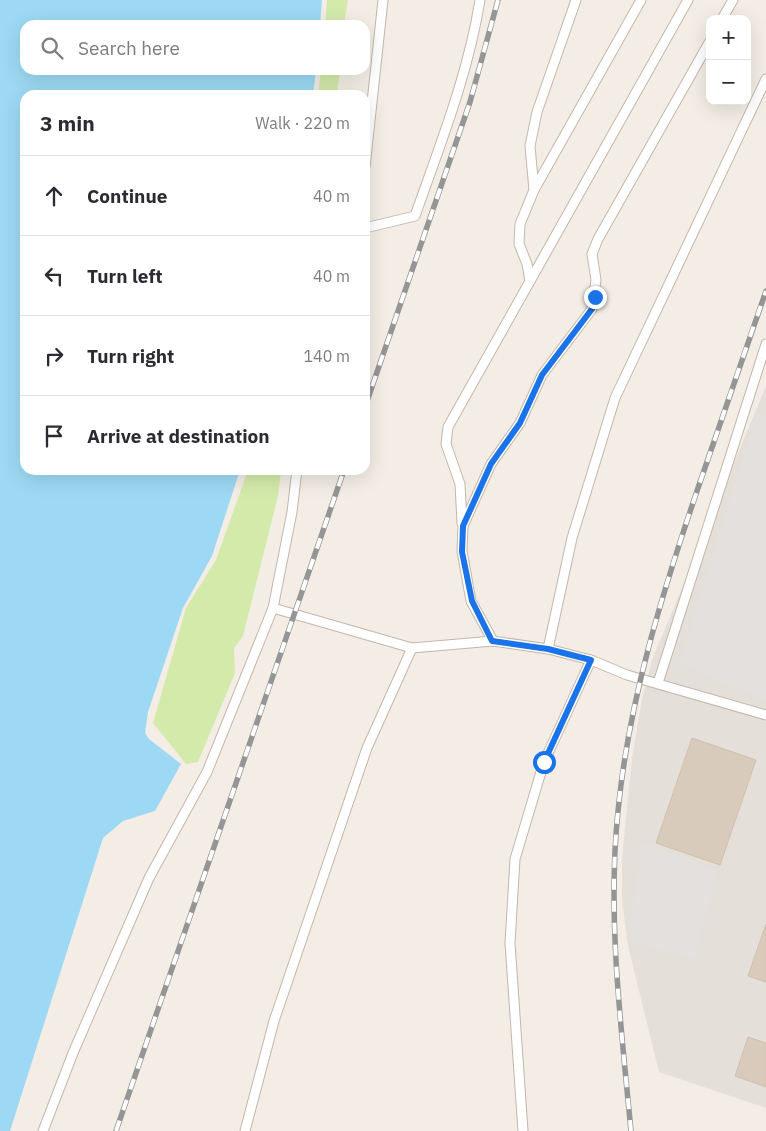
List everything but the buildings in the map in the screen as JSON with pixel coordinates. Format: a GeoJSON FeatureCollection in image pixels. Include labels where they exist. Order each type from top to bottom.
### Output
{"type":"FeatureCollection","features":[{"type":"Feature","properties":{"kind":"lane"},"geometry":{"type":"LineString","coordinates":[[370,121],[383,0]]}},
{"type":"Feature","properties":{"kind":"lane"},"geometry":{"type":"LineString","coordinates":[[370,227],[415,216],[448,124],[474,40],[480,0]]}},
{"type":"Feature","properties":{"kind":"lane"},"geometry":{"type":"LineString","coordinates":[[534,190],[530,146],[535,120],[565,27],[576,0]]}},
{"type":"Feature","properties":{"kind":"lane"},"geometry":{"type":"LineString","coordinates":[[530,281],[527,264],[519,244],[520,224],[534,190],[642,0]]}},
{"type":"Feature","properties":{"kind":"lane"},"geometry":{"type":"LineString","coordinates":[[492,641],[472,601],[462,552],[463,526],[460,484],[446,444],[448,427],[688,0]]}},
{"type":"Feature","properties":{"kind":"lane"},"geometry":{"type":"LineString","coordinates":[[724,15],[733,0]]}},
{"type":"Feature","properties":{"kind":"lane"},"geometry":{"type":"LineString","coordinates":[[463,526],[491,464],[520,423],[542,375],[592,309],[596,280],[592,254],[598,240],[706,48]]}},
{"type":"Feature","properties":{"kind":"lane"},"geometry":{"type":"LineString","coordinates":[[548,649],[572,538],[615,398],[766,79]]}},
{"type":"Feature","properties":{"kind":"lane"},"geometry":{"type":"LineString","coordinates":[[658,683],[766,344]]}},
{"type":"Feature","properties":{"kind":"lane"},"geometry":{"type":"LineString","coordinates":[[43,1131],[73,1053],[149,878],[207,772],[273,608],[292,512],[296,475]]}},
{"type":"Feature","properties":{"kind":"lane"},"geometry":{"type":"LineString","coordinates":[[273,608],[412,648],[492,641],[548,649],[591,660],[627,674],[766,715]]}},
{"type":"Feature","properties":{"kind":"lane"},"geometry":{"type":"LineString","coordinates":[[245,1131],[274,1021],[367,748],[412,648]]}},
{"type":"Feature","properties":{"kind":"lane"},"geometry":{"type":"LineString","coordinates":[[523,1131],[510,943],[515,859],[544,762],[591,660]]}},
{"type":"Feature","properties":{"kind":"shaded area"},"geometry":{"type":"Polygon","coordinates":[[[766,386],[766,1108],[659,1072],[628,946],[622,900],[622,858],[632,758],[642,699],[652,660],[766,386]]]}},
{"type":"Feature","properties":{"kind":"shaded area"},"geometry":{"type":"Polygon","coordinates":[[[757,412],[766,415],[766,700],[679,664],[757,412]]]}},
{"type":"Feature","properties":{"kind":"shaded area"},"geometry":{"type":"Polygon","coordinates":[[[642,843],[718,870],[695,959],[628,941],[642,843]]]}},
{"type":"Feature","properties":{"kind":"green space"},"geometry":{"type":"Polygon","coordinates":[[[327,0],[348,0],[345,20],[325,20],[327,0]]]}},
{"type":"Feature","properties":{"kind":"green space"},"geometry":{"type":"Polygon","coordinates":[[[320,75],[339,75],[338,90],[319,90],[320,75]]]}},
{"type":"Feature","properties":{"kind":"green space"},"geometry":{"type":"Polygon","coordinates":[[[246,475],[280,475],[278,496],[243,636],[234,648],[235,673],[198,762],[186,764],[153,723],[186,608],[216,560],[246,475]]]}},
{"type":"Feature","properties":{"kind":"water"},"geometry":{"type":"Polygon","coordinates":[[[0,0],[322,0],[320,20],[20,20],[20,75],[315,75],[314,90],[20,90],[20,475],[238,475],[212,556],[183,608],[148,712],[145,733],[149,739],[181,764],[155,811],[123,821],[103,838],[10,1131],[0,1131],[0,0]]]}},
{"type":"Feature","properties":{"kind":"railway"},"geometry":{"type":"LineString","coordinates":[[370,392],[470,102],[498,0]]}},
{"type":"Feature","properties":{"kind":"railway"},"geometry":{"type":"LineString","coordinates":[[631,1131],[617,971],[614,891],[615,851],[623,769],[639,688],[660,607],[698,488],[766,291]]}},
{"type":"Feature","properties":{"kind":"railway"},"geometry":{"type":"LineString","coordinates":[[116,1131],[342,475]]}},
{"type":"Feature","properties":{"kind":"route"},"geometry":{"type":"LineString","coordinates":[[544,762],[591,660],[548,649],[492,641],[472,601],[462,552],[463,526],[491,464],[520,423],[542,375],[592,309],[595,297]]}}]}
